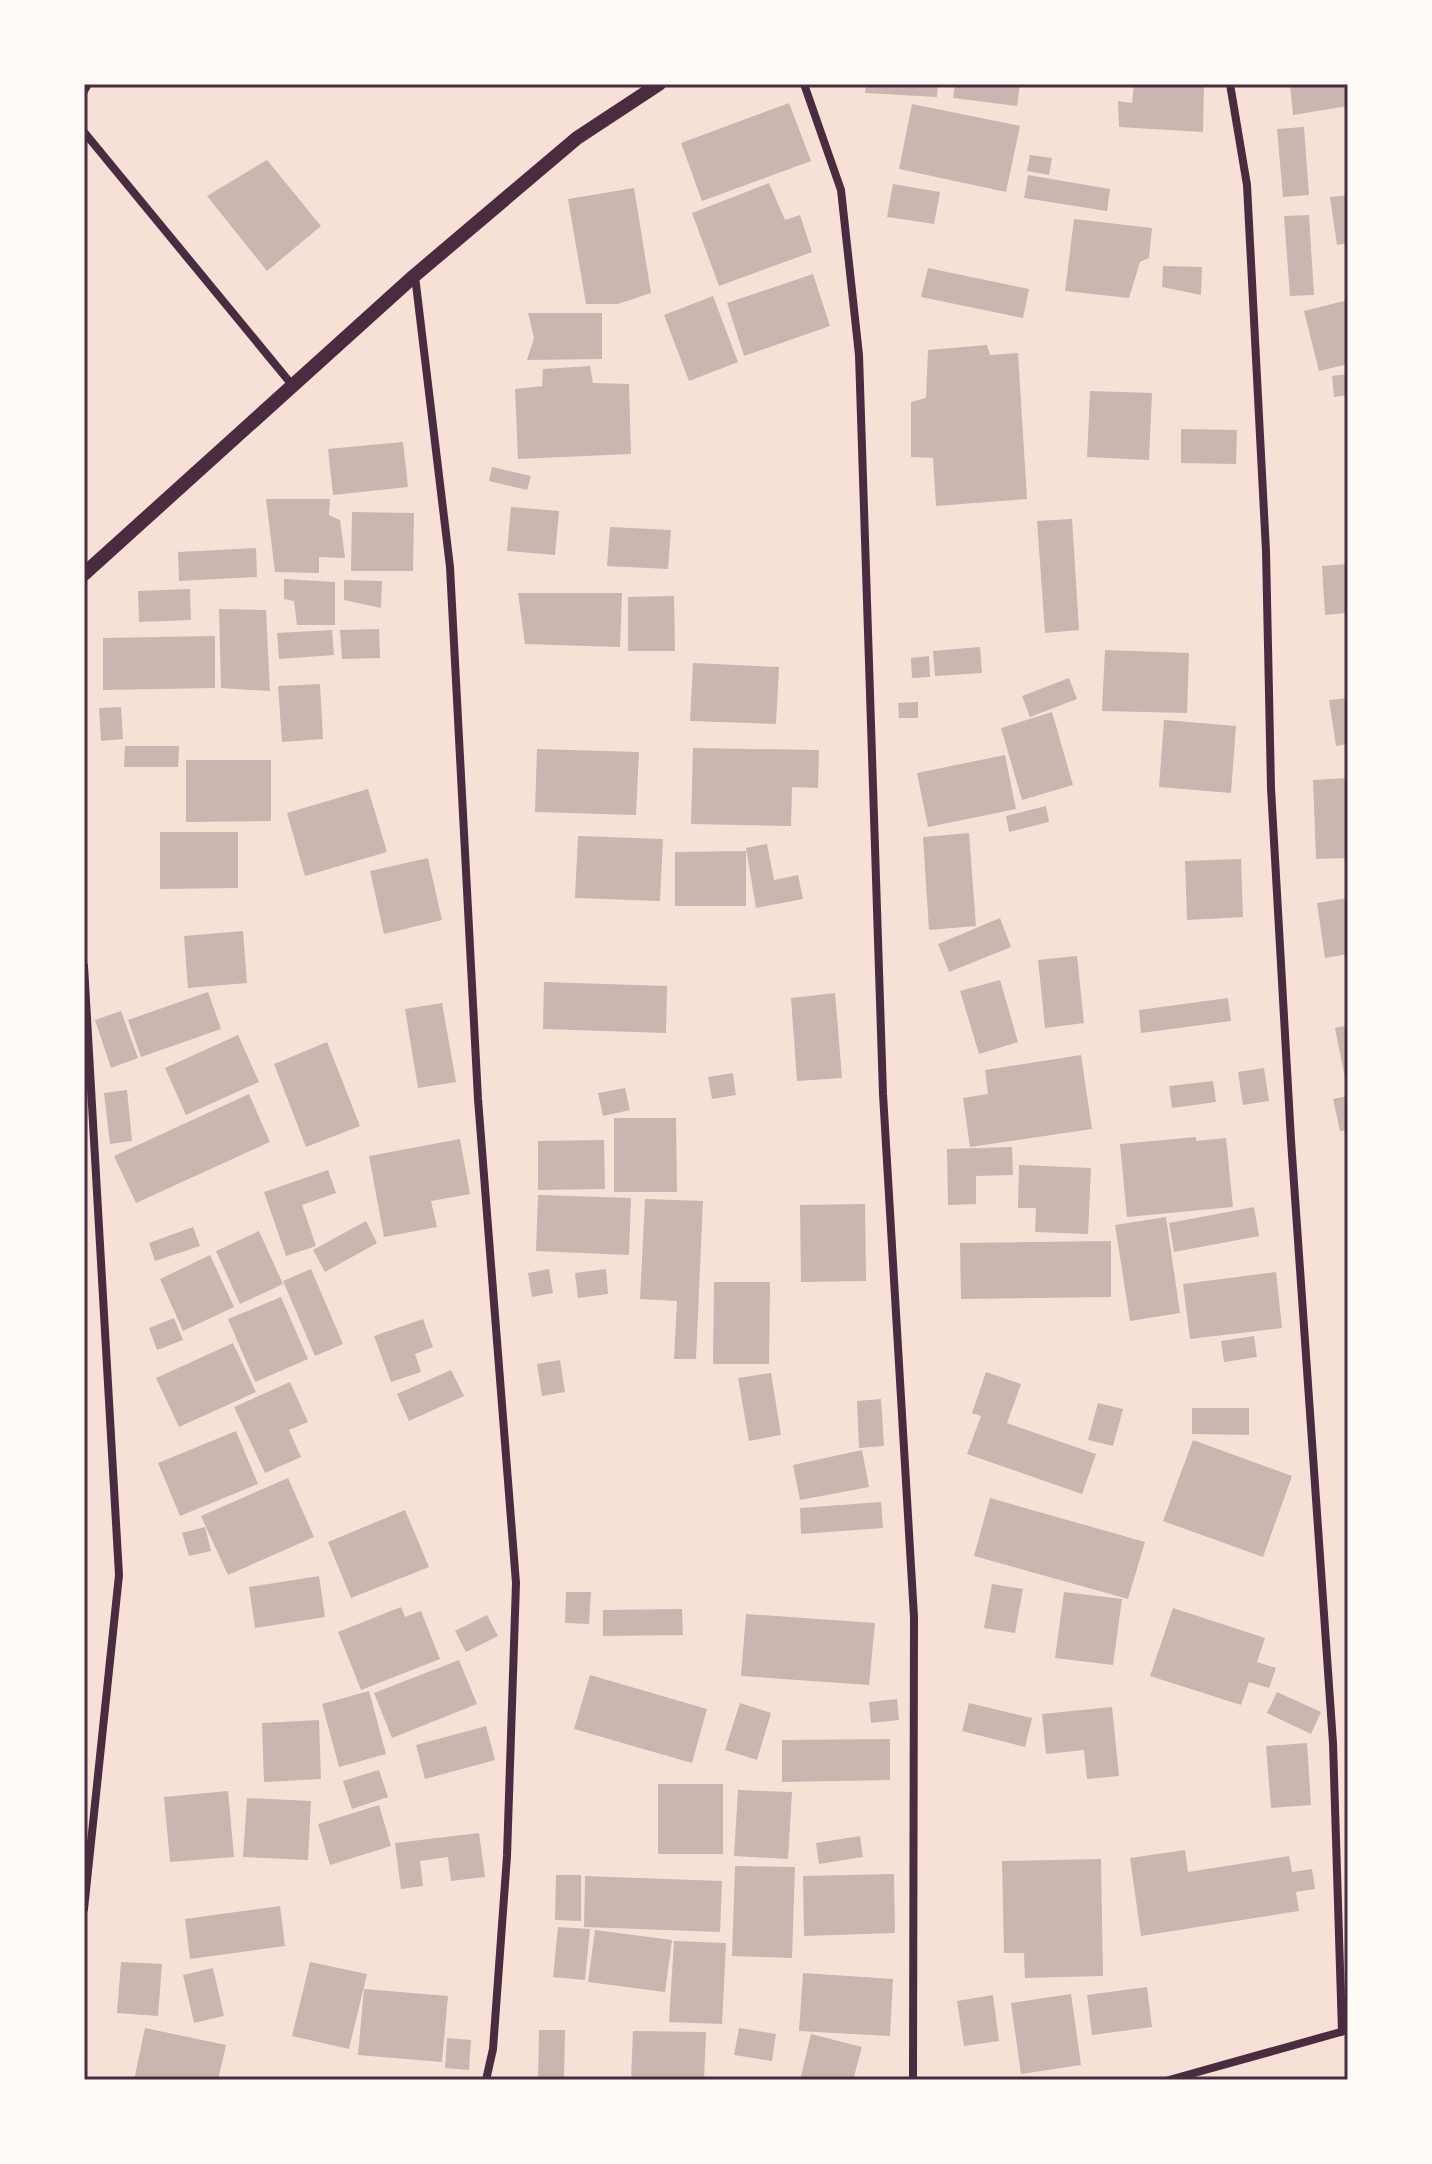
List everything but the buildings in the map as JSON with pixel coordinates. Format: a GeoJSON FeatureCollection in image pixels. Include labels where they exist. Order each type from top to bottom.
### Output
{"type":"FeatureCollection","features":[{"type":"Feature","properties":{"kind":"street"},"geometry":{"type":"LineString","coordinates":[[84,574],[414,276],[577,138],[659,84]]}},
{"type":"Feature","properties":{"kind":"street"},"geometry":{"type":"LineString","coordinates":[[804,84],[841,190],[859,355],[883,1094],[914,1617],[913,2080]]}},
{"type":"Feature","properties":{"kind":"street"},"geometry":{"type":"LineString","coordinates":[[1169,2080],[1345,2031],[1333,1743],[1292,1156],[1271,788],[1266,551],[1247,185],[1230,84]]}},
{"type":"Feature","properties":{"kind":"street"},"geometry":{"type":"LineString","coordinates":[[84,132],[293,386]]}},
{"type":"Feature","properties":{"kind":"street"},"geometry":{"type":"LineString","coordinates":[[414,276],[450,567],[478,1099],[516,1583],[507,1856],[493,2049],[486,2080]]}},
{"type":"Feature","properties":{"kind":"street"},"geometry":{"type":"LineString","coordinates":[[84,966],[119,1575],[84,1909]]}}]}
